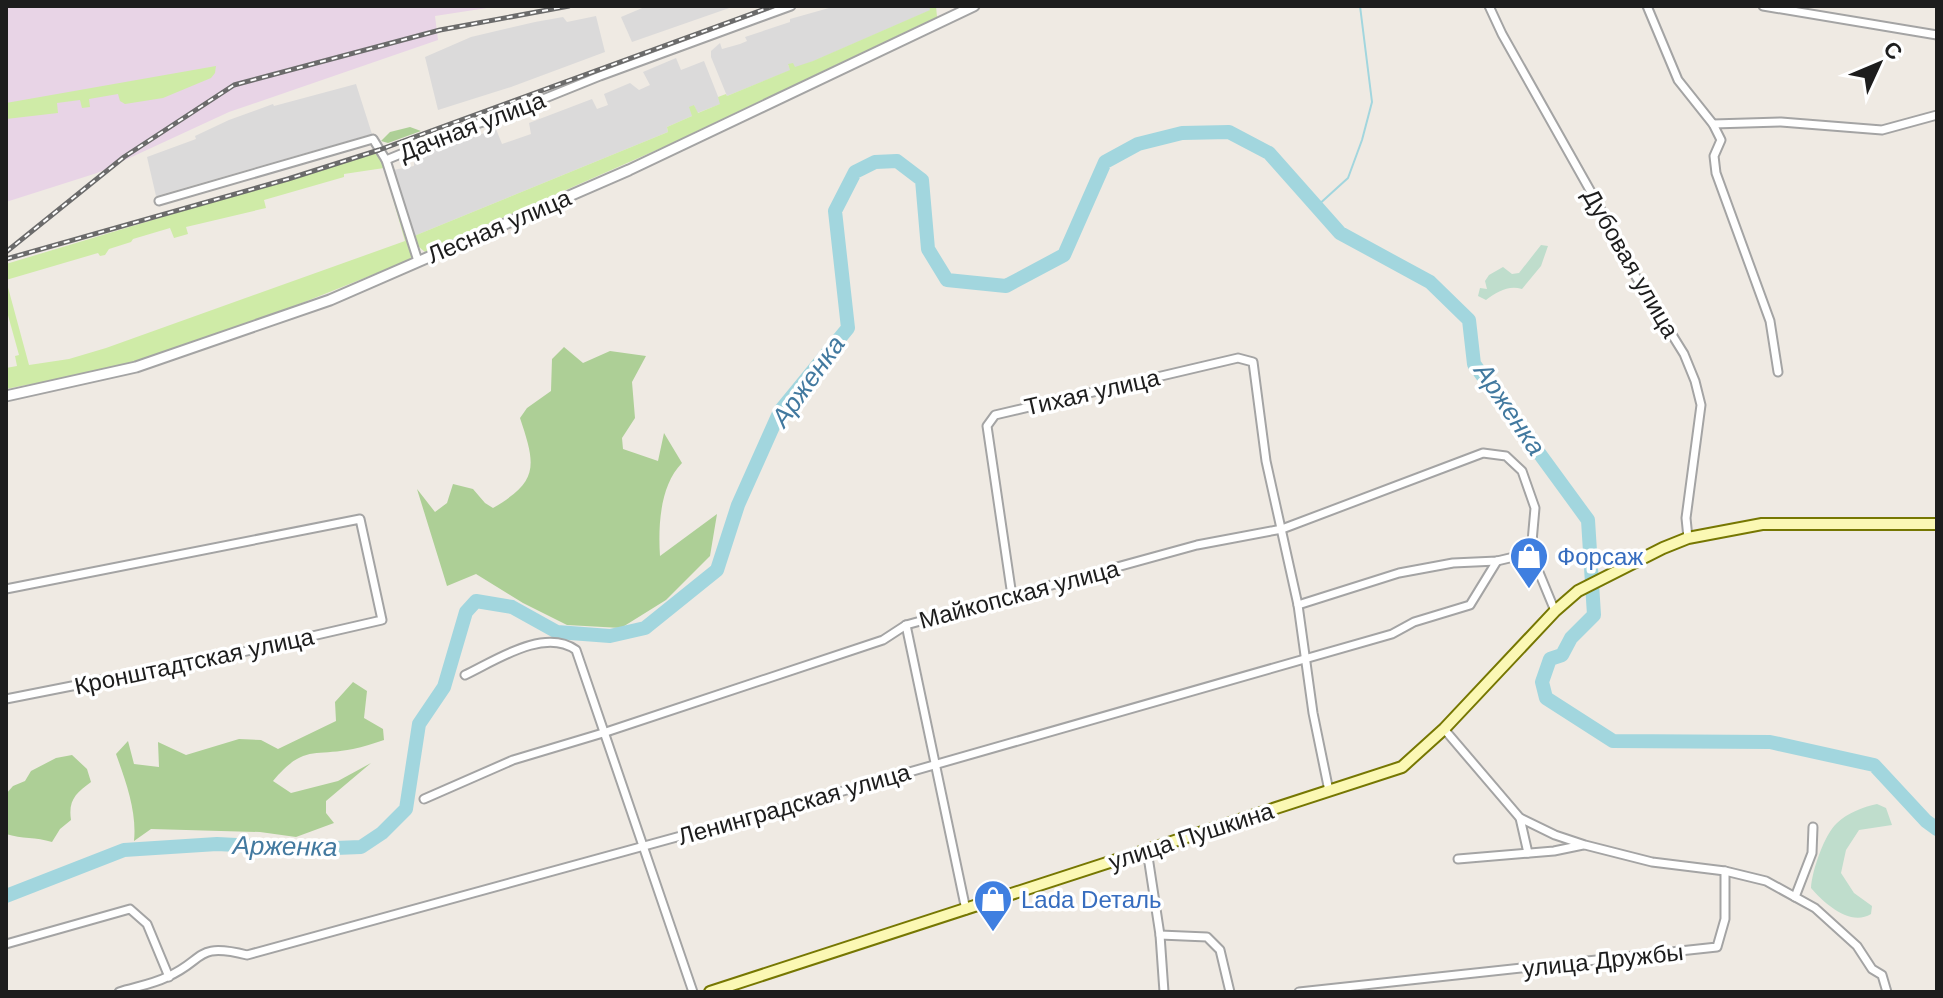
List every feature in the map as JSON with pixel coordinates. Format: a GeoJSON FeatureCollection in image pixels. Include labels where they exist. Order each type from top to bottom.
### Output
{"type":"FeatureCollection","features":[{"type":"Feature","properties":{"kind":"main road","name":"улица Пушкина"},"geometry":{"type":"LineString","coordinates":[[710,992],[1402,767],[1444,729],[1555,611],[1578,591],[1688,538],[1762,524],[1937,524]]}},
{"type":"Feature","properties":{"kind":"street","name":"Дачная улица"},"geometry":{"type":"LineString","coordinates":[[159,201],[373,139],[386,160],[464,128],[531,107],[600,76],[791,6]]}},
{"type":"Feature","properties":{"kind":"street","name":"Лесная улица"},"geometry":{"type":"LineString","coordinates":[[6,396],[136,367],[330,300],[629,170],[974,6]]}},
{"type":"Feature","properties":{"kind":"street","name":"Дубовая улица"},"geometry":{"type":"LineString","coordinates":[[1489,6],[1600,208],[1620,251],[1684,354],[1695,381],[1701,405],[1688,489],[1688,538]]}},
{"type":"Feature","properties":{"kind":"street"},"geometry":{"type":"LineString","coordinates":[[1647,6],[1678,80],[1713,124],[1721,140],[1714,156],[1716,173],[1770,321],[1778,372]]}},
{"type":"Feature","properties":{"kind":"street"},"geometry":{"type":"LineString","coordinates":[[1763,6],[1937,35]]}},
{"type":"Feature","properties":{"kind":"street"},"geometry":{"type":"LineString","coordinates":[[1713,124],[1781,122],[1882,130],[1937,115]]}},
{"type":"Feature","properties":{"kind":"street"},"geometry":{"type":"LineString","coordinates":[[386,160],[418,261]]}},
{"type":"Feature","properties":{"kind":"street","name":"Тихая улица"},"geometry":{"type":"LineString","coordinates":[[1012,596],[987,426],[995,415],[1238,358],[1253,362],[1266,461],[1282,529]]}},
{"type":"Feature","properties":{"kind":"street","name":"Майкопская улица"},"geometry":{"type":"LineString","coordinates":[[424,799],[513,760],[883,640],[906,625],[1197,545],[1282,529],[1483,453],[1506,456],[1522,471],[1535,508],[1531,553]]}},
{"type":"Feature","properties":{"kind":"street","name":"Кронштадтская улица"},"geometry":{"type":"LineString","coordinates":[[6,589],[360,519],[382,620],[234,654],[6,699]]}},
{"type":"Feature","properties":{"kind":"street"},"geometry":{"type":"LineString","coordinates":[[1282,529],[1329,791]]}},
{"type":"Feature","properties":{"kind":"street"},"geometry":{"type":"LineString","coordinates":[[1298,605],[1399,573],[1453,563],[1497,561],[1531,553],[1555,611]]}},
{"type":"Feature","properties":{"kind":"street","name":"Ленинградская улица"},"geometry":{"type":"LineString","coordinates":[[119,992],[169,977],[195,957],[211,950],[225,949],[247,955],[1392,634],[1414,622],[1470,605],[1497,561]]}},
{"type":"Feature","properties":{"kind":"street"},"geometry":{"type":"LineString","coordinates":[[906,625],[966,910]]}},
{"type":"Feature","properties":{"kind":"street"},"geometry":{"type":"LineString","coordinates":[[465,675],[537,643],[566,642],[576,650],[693,992]]}},
{"type":"Feature","properties":{"kind":"street"},"geometry":{"type":"LineString","coordinates":[[1444,729],[1520,818],[1585,845],[1652,862],[1725,871],[1766,881],[1815,908],[1857,946],[1872,969],[1882,975],[1887,992]]}},
{"type":"Feature","properties":{"kind":"street"},"geometry":{"type":"LineString","coordinates":[[1520,818],[1528,853]]}},
{"type":"Feature","properties":{"kind":"street"},"geometry":{"type":"LineString","coordinates":[[1795,897],[1812,853],[1813,827]]}},
{"type":"Feature","properties":{"kind":"street"},"geometry":{"type":"LineString","coordinates":[[1458,859],[1585,845]]}},
{"type":"Feature","properties":{"kind":"street"},"geometry":{"type":"LineString","coordinates":[[1147,850],[1160,935],[1164,992]]}},
{"type":"Feature","properties":{"kind":"street","name":"улица Дружбы"},"geometry":{"type":"LineString","coordinates":[[1299,992],[1717,947],[1725,919],[1725,871]]}},
{"type":"Feature","properties":{"kind":"street"},"geometry":{"type":"LineString","coordinates":[[6,944],[130,909],[147,924],[169,977]]}},
{"type":"Feature","properties":{"kind":"street"},"geometry":{"type":"LineString","coordinates":[[1160,935],[1207,937],[1220,950],[1230,992]]}},
{"type":"Feature","properties":{"kind":"shaded area"},"geometry":{"type":"Polygon","coordinates":[[[6,6],[500,6],[435,16],[438,40],[229,112],[97,173],[6,202],[6,6]]]}},
{"type":"Feature","properties":{"kind":"shaded area"},"geometry":{"type":"Polygon","coordinates":[[[647,6],[735,6],[632,42],[621,17],[647,6]]]}},
{"type":"Feature","properties":{"kind":"shaded area"},"geometry":{"type":"Polygon","coordinates":[[[836,6],[929,6],[931,10],[814,61],[795,68],[788,65],[791,70],[727,96],[711,57],[711,51],[720,43],[722,49],[740,44],[747,41],[745,37],[790,22],[790,19],[836,6]]]}},
{"type":"Feature","properties":{"kind":"shaded area"},"geometry":{"type":"Polygon","coordinates":[[[596,16],[605,52],[438,110],[425,57],[471,37],[563,17],[567,22],[596,16]]]}},
{"type":"Feature","properties":{"kind":"shaded area"},"geometry":{"type":"Polygon","coordinates":[[[676,58],[681,70],[704,61],[721,104],[697,113],[694,105],[692,116],[667,127],[668,132],[414,236],[393,170],[414,166],[414,152],[467,130],[470,138],[496,129],[502,144],[531,134],[529,123],[592,99],[597,109],[608,105],[604,94],[630,83],[639,90],[650,85],[643,72],[676,58]]]}},
{"type":"Feature","properties":{"kind":"shaded area"},"geometry":{"type":"Polygon","coordinates":[[[356,84],[372,134],[156,196],[147,157],[196,139],[195,136],[229,120],[273,104],[356,84]]]}},
{"type":"Feature","properties":{"kind":"green space"},"geometry":{"type":"Polygon","coordinates":[[[929,6],[936,6],[937,17],[668,145],[425,252],[418,246],[414,236],[668,132],[667,127],[692,116],[689,107],[694,105],[698,113],[720,104],[718,97],[790,70],[788,64],[793,63],[795,67],[813,61],[930,10],[929,6]]]}},
{"type":"Feature","properties":{"kind":"green space"},"geometry":{"type":"Polygon","coordinates":[[[216,66],[211,78],[163,98],[125,104],[118,94],[89,99],[90,107],[82,108],[80,100],[57,103],[58,113],[6,119],[6,103],[216,66]]]}},
{"type":"Feature","properties":{"kind":"green space"},"geometry":{"type":"Polygon","coordinates":[[[410,127],[421,131],[388,143],[381,141],[390,132],[410,127]]]}},
{"type":"Feature","properties":{"kind":"green space"},"geometry":{"type":"Polygon","coordinates":[[[379,152],[413,255],[409,260],[269,316],[162,354],[81,375],[6,389],[6,368],[17,366],[15,356],[19,355],[6,308],[6,280],[6,264],[379,152]],[[384,168],[344,174],[344,177],[264,200],[266,208],[186,227],[188,234],[174,238],[170,228],[133,239],[109,249],[105,255],[98,253],[6,280],[29,365],[69,359],[106,348],[405,241],[384,168]]]}},
{"type":"Feature","properties":{"kind":"green space"},"geometry":{"type":"Polygon","coordinates":[[[1541,245],[1548,246],[1541,266],[1522,289],[1507,289],[1486,300],[1478,296],[1480,288],[1487,289],[1485,281],[1489,275],[1503,267],[1512,274],[1519,273],[1541,245]]]}},
{"type":"Feature","properties":{"kind":"green space"},"geometry":{"type":"Polygon","coordinates":[[[564,347],[583,363],[610,351],[646,356],[632,382],[635,418],[622,438],[623,449],[658,461],[664,433],[682,463],[665,494],[660,519],[660,556],[717,514],[710,556],[666,600],[621,628],[567,625],[476,574],[447,586],[417,489],[435,512],[447,503],[453,484],[473,489],[493,508],[519,489],[530,471],[531,460],[520,418],[527,408],[551,391],[552,359],[564,347]]]}},
{"type":"Feature","properties":{"kind":"green space"},"geometry":{"type":"Polygon","coordinates":[[[353,682],[367,691],[364,718],[383,729],[384,740],[353,749],[301,757],[273,781],[291,793],[338,781],[371,763],[326,801],[326,813],[334,823],[296,837],[260,832],[151,829],[134,841],[132,808],[116,754],[128,741],[134,764],[159,767],[158,742],[186,755],[239,739],[261,740],[278,749],[336,721],[335,702],[353,682]]]}},
{"type":"Feature","properties":{"kind":"green space"},"geometry":{"type":"Polygon","coordinates":[[[72,755],[87,769],[91,782],[74,798],[71,820],[60,829],[52,842],[6,834],[6,794],[13,786],[25,781],[31,771],[56,758],[72,755]]]}},
{"type":"Feature","properties":{"kind":"green space"},"geometry":{"type":"Polygon","coordinates":[[[1877,804],[1886,808],[1892,825],[1859,830],[1846,850],[1841,873],[1854,893],[1872,906],[1871,914],[1855,918],[1838,912],[1823,900],[1811,888],[1812,881],[1832,829],[1850,813],[1877,804]]]}},
{"type":"Feature","properties":{"kind":"waterway"},"geometry":{"type":"LineString","coordinates":[[1316,207],[1348,178],[1372,102],[1360,6]]}},
{"type":"Feature","properties":{"kind":"waterway","name":"Арженка"},"geometry":{"type":"LineString","coordinates":[[6,896],[124,850],[217,844],[310,849],[361,847],[382,833],[406,809],[419,724],[444,687],[466,612],[476,601],[512,607],[557,632],[610,636],[645,628],[717,570],[738,505],[780,411],[848,328],[835,211],[855,172],[875,162],[897,161],[922,180],[928,249],[947,280],[1006,286],[1064,255],[1105,162],[1138,144],[1182,133],[1229,132],[1269,153],[1340,233],[1430,282],[1469,320],[1474,364],[1588,520],[1594,615],[1571,638],[1562,655],[1550,659],[1542,682],[1546,698],[1613,741],[1770,742],[1874,765],[1937,829]]}},
{"type":"Feature","properties":{"kind":"railway"},"geometry":{"type":"LineString","coordinates":[[6,252],[124,157],[234,85],[440,30],[569,6]]}},
{"type":"Feature","properties":{"kind":"railway"},"geometry":{"type":"LineString","coordinates":[[6,259],[379,150],[773,6]]}},
{"type":"Feature","properties":{"kind":"place","name":"Форсаж"},"geometry":{"type":"Point","coordinates":[1529,590]}},
{"type":"Feature","properties":{"kind":"place","name":"Lada Dеталь"},"geometry":{"type":"Point","coordinates":[993,933]}}]}
